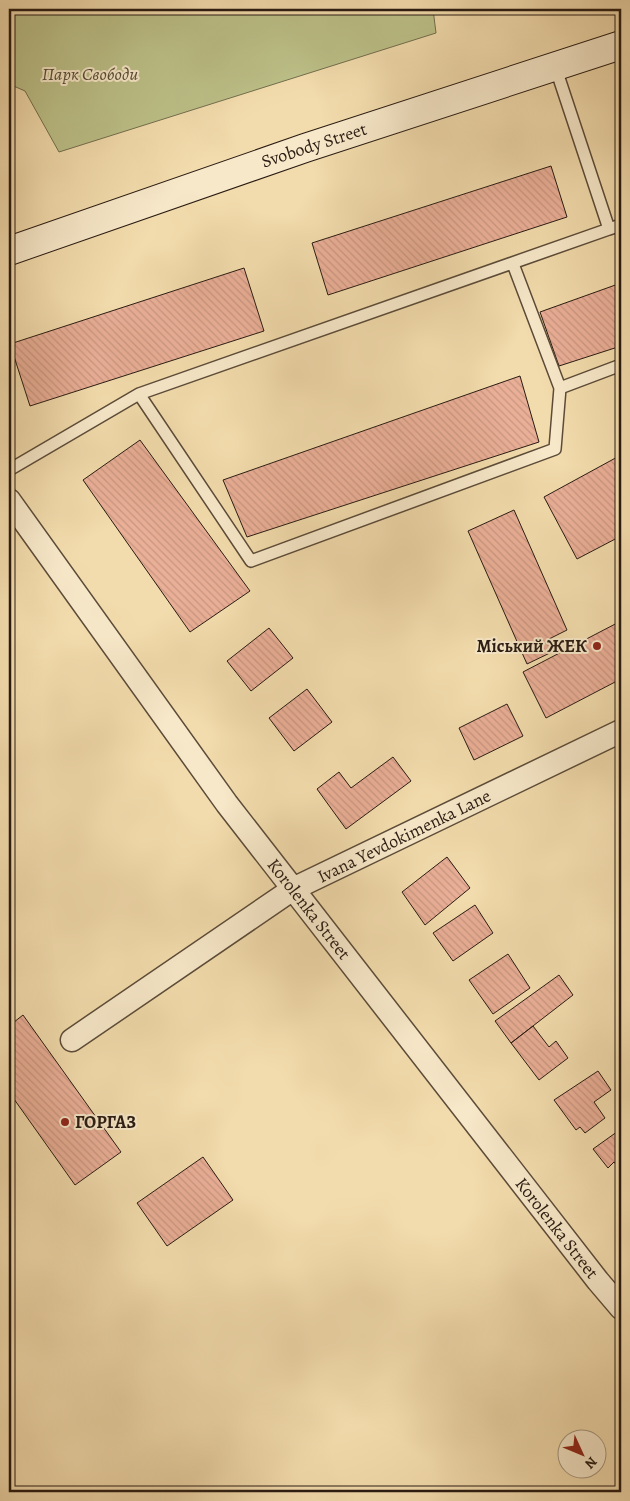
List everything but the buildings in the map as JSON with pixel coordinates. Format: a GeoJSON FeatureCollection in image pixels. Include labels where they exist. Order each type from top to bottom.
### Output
{"type":"FeatureCollection","features":[{"type":"Feature","properties":{"kind":"main road","name":"Svobody Street"},"geometry":{"type":"LineString","coordinates":[[9,251],[305,148],[621,45]]}},
{"type":"Feature","properties":{"kind":"street","name":"Korolenka Street"},"geometry":{"type":"LineString","coordinates":[[9,500],[227,804],[621,1308]]}},
{"type":"Feature","properties":{"kind":"street","name":"Ivana Yevdokimenka Lane"},"geometry":{"type":"LineString","coordinates":[[72,1040],[293,889],[621,731]]}},
{"type":"Feature","properties":{"kind":"lane"},"geometry":{"type":"LineString","coordinates":[[555,66],[609,229]]}},
{"type":"Feature","properties":{"kind":"lane"},"geometry":{"type":"LineString","coordinates":[[9,470],[139,394],[621,225]]}},
{"type":"Feature","properties":{"kind":"lane"},"geometry":{"type":"LineString","coordinates":[[139,394],[251,561],[555,448],[560,388],[513,264]]}},
{"type":"Feature","properties":{"kind":"lane"},"geometry":{"type":"LineString","coordinates":[[560,388],[621,365]]}},
{"type":"Feature","properties":{"kind":"green space","name":"Парк Свободи"},"geometry":{"type":"Polygon","coordinates":[[[9,9],[433,9],[436,33],[59,152],[25,91],[9,84],[9,9]]]}},
{"type":"Feature","properties":{"kind":"place","name":"Міський ЖЕК"},"geometry":{"type":"Point","coordinates":[597,646]}},
{"type":"Feature","properties":{"kind":"place","name":"ГОРГАЗ"},"geometry":{"type":"Point","coordinates":[65,1122]}}]}
